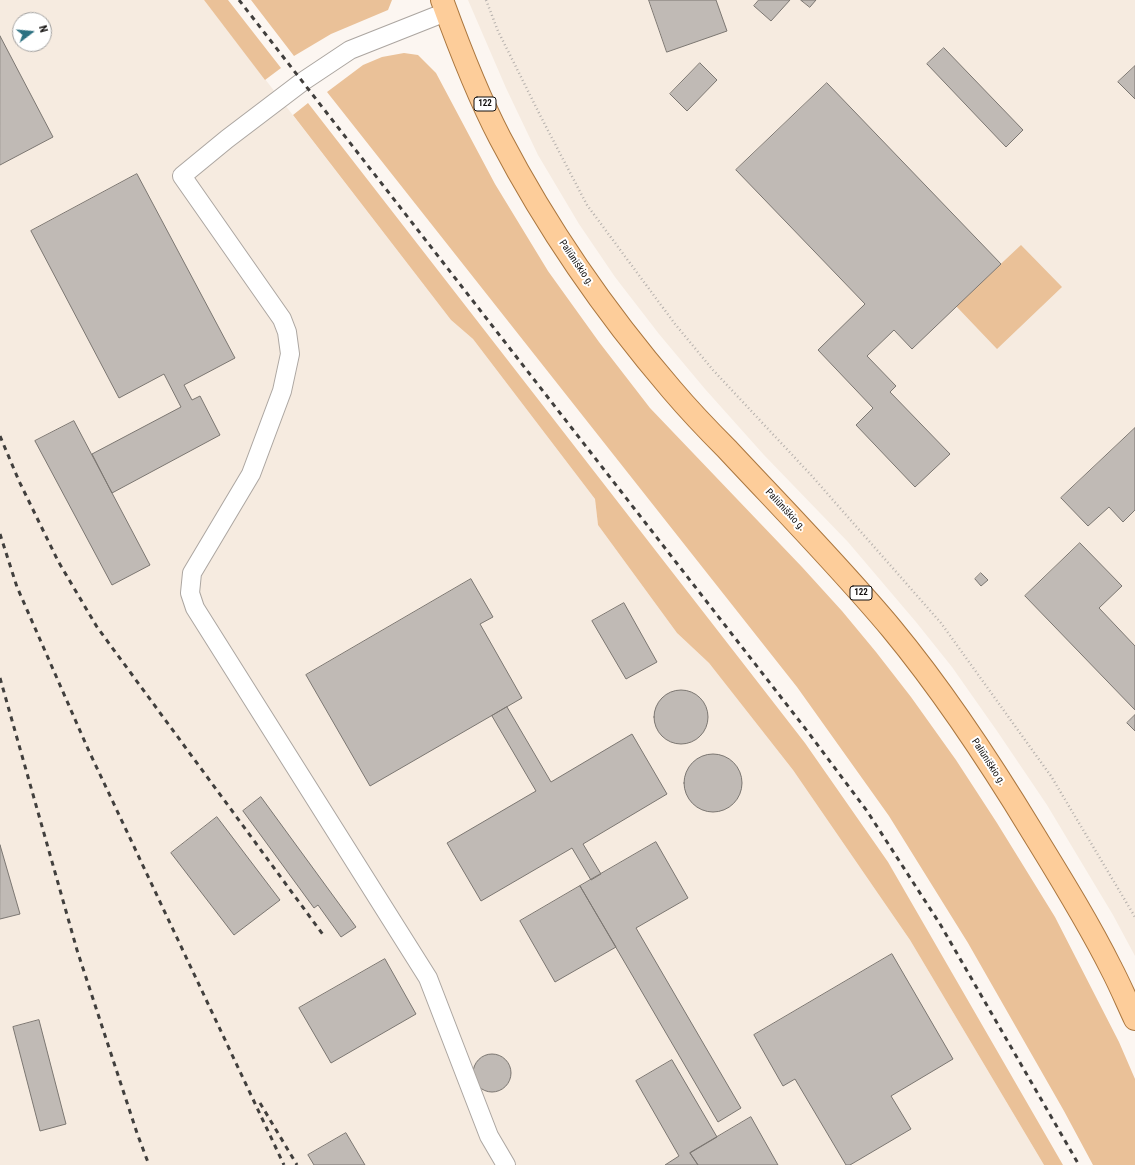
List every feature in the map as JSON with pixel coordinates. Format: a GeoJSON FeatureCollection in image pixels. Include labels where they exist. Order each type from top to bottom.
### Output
{"type":"FeatureCollection","features":[{"type":"Feature","properties":{"kind":"main road","name":"Paliūniškio g."},"geometry":{"type":"LineString","coordinates":[[444,6],[466,64],[499,136],[537,204],[571,259],[672,391],[856,588],[893,631],[928,676],[973,739],[1014,801],[1075,902],[1111,968],[1135,1019]]}},
{"type":"Feature","properties":{"kind":"street"},"geometry":{"type":"LineString","coordinates":[[444,6],[395,32],[344,53],[302,82],[227,139],[182,176],[282,319],[287,332],[290,354],[282,391],[251,474],[192,573],[190,593],[195,608],[428,978],[488,1136],[506,1165]]}},
{"type":"Feature","properties":{"kind":"path"},"geometry":{"type":"LineString","coordinates":[[486,0],[502,38],[587,206],[675,324],[713,370],[811,475],[941,623],[1051,776],[1135,917]]}},
{"type":"Feature","properties":{"kind":"shaded area"},"geometry":{"type":"Polygon","coordinates":[[[0,0],[204,0],[451,320],[473,339],[595,499],[598,525],[677,633],[709,663],[793,770],[910,940],[1044,1165],[0,1165],[0,0]]]}},
{"type":"Feature","properties":{"kind":"shaded area"},"geometry":{"type":"Polygon","coordinates":[[[204,0],[228,0],[281,68],[265,80],[204,0]]]}},
{"type":"Feature","properties":{"kind":"shaded area"},"geometry":{"type":"Polygon","coordinates":[[[251,0],[392,0],[388,10],[331,34],[294,56],[251,0]]]}},
{"type":"Feature","properties":{"kind":"shaded area"},"geometry":{"type":"Polygon","coordinates":[[[468,0],[1135,0],[1135,956],[1113,915],[1047,805],[952,667],[848,542],[764,455],[705,389],[659,334],[615,277],[579,224],[538,155],[506,88],[468,0]]]}},
{"type":"Feature","properties":{"kind":"shaded area"},"geometry":{"type":"Polygon","coordinates":[[[404,53],[418,55],[436,73],[495,184],[548,271],[599,342],[650,408],[842,611],[911,697],[956,760],[1055,917],[1119,1042],[1135,1079],[1135,1165],[1093,1165],[1064,1111],[968,943],[889,816],[797,687],[327,92],[363,65],[382,57],[404,53]]]}},
{"type":"Feature","properties":{"kind":"shaded area"},"geometry":{"type":"Polygon","coordinates":[[[308,103],[805,743],[888,862],[1063,1165],[1044,1165],[910,940],[793,770],[709,663],[677,633],[598,525],[595,499],[473,339],[451,320],[293,115],[308,103]]]}},
{"type":"Feature","properties":{"kind":"shaded area"},"geometry":{"type":"Polygon","coordinates":[[[1021,245],[1062,287],[997,349],[956,306],[1021,245]]]}},
{"type":"Feature","properties":{"kind":"building"},"geometry":{"type":"Polygon","coordinates":[[[649,0],[716,0],[727,31],[667,52],[649,0]]]}},
{"type":"Feature","properties":{"kind":"building"},"geometry":{"type":"Polygon","coordinates":[[[759,0],[790,0],[771,21],[754,6],[759,0]]]}},
{"type":"Feature","properties":{"kind":"building"},"geometry":{"type":"Polygon","coordinates":[[[801,0],[816,0],[810,7],[801,0]]]}},
{"type":"Feature","properties":{"kind":"building"},"geometry":{"type":"Polygon","coordinates":[[[0,36],[53,137],[0,165],[0,36]]]}},
{"type":"Feature","properties":{"kind":"building"},"geometry":{"type":"Polygon","coordinates":[[[944,48],[1023,130],[1006,147],[927,64],[944,48]]]}},
{"type":"Feature","properties":{"kind":"building"},"geometry":{"type":"Polygon","coordinates":[[[700,63],[717,80],[687,111],[670,94],[700,63]]]}},
{"type":"Feature","properties":{"kind":"building"},"geometry":{"type":"Polygon","coordinates":[[[1135,66],[1135,99],[1118,82],[1135,66]]]}},
{"type":"Feature","properties":{"kind":"building"},"geometry":{"type":"Polygon","coordinates":[[[827,83],[1001,264],[912,349],[894,330],[867,356],[896,386],[890,392],[950,454],[915,487],[856,425],[873,408],[818,350],[865,304],[736,170],[827,83]]]}},
{"type":"Feature","properties":{"kind":"building"},"geometry":{"type":"Polygon","coordinates":[[[137,174],[235,358],[184,385],[192,400],[200,396],[220,435],[112,493],[92,454],[181,407],[164,374],[119,398],[31,231],[137,174]]]}},
{"type":"Feature","properties":{"kind":"building"},"geometry":{"type":"Polygon","coordinates":[[[74,421],[150,565],[112,585],[35,441],[74,421]]]}},
{"type":"Feature","properties":{"kind":"building"},"geometry":{"type":"Polygon","coordinates":[[[1135,428],[1135,510],[1123,522],[1109,507],[1088,526],[1061,498],[1135,428]]]}},
{"type":"Feature","properties":{"kind":"building"},"geometry":{"type":"Polygon","coordinates":[[[1080,543],[1122,586],[1099,608],[1135,646],[1135,710],[1025,596],[1080,543]]]}},
{"type":"Feature","properties":{"kind":"building"},"geometry":{"type":"Polygon","coordinates":[[[981,573],[988,580],[981,586],[975,579],[981,573]]]}},
{"type":"Feature","properties":{"kind":"building"},"geometry":{"type":"Polygon","coordinates":[[[471,579],[493,617],[480,624],[522,698],[370,786],[306,675],[471,579]]]}},
{"type":"Feature","properties":{"kind":"building"},"geometry":{"type":"Polygon","coordinates":[[[624,603],[657,662],[626,679],[592,621],[624,603]]]}},
{"type":"Feature","properties":{"kind":"building"},"geometry":{"type":"Polygon","coordinates":[[[676,690],[686,690],[696,694],[704,702],[708,712],[708,722],[704,732],[696,740],[686,744],[676,744],[666,740],[658,732],[654,722],[654,712],[658,702],[666,694],[676,690]]]}},
{"type":"Feature","properties":{"kind":"building"},"geometry":{"type":"Polygon","coordinates":[[[507,707],[551,782],[632,734],[667,794],[583,844],[601,874],[591,880],[572,848],[481,901],[447,843],[536,791],[492,716],[507,707]]]}},
{"type":"Feature","properties":{"kind":"building"},"geometry":{"type":"Polygon","coordinates":[[[1135,715],[1135,731],[1127,723],[1135,715]]]}},
{"type":"Feature","properties":{"kind":"building"},"geometry":{"type":"Polygon","coordinates":[[[713,754],[729,759],[737,767],[742,783],[737,799],[729,807],[713,812],[697,807],[689,799],[684,783],[689,767],[697,759],[713,754]]]}},
{"type":"Feature","properties":{"kind":"building"},"geometry":{"type":"Polygon","coordinates":[[[261,797],[356,927],[341,937],[318,905],[314,908],[243,811],[261,797]]]}},
{"type":"Feature","properties":{"kind":"building"},"geometry":{"type":"Polygon","coordinates":[[[217,817],[280,900],[234,935],[171,853],[217,817]]]}},
{"type":"Feature","properties":{"kind":"building"},"geometry":{"type":"Polygon","coordinates":[[[656,842],[688,898],[636,928],[741,1108],[718,1122],[580,886],[656,842]]]}},
{"type":"Feature","properties":{"kind":"building"},"geometry":{"type":"Polygon","coordinates":[[[0,845],[20,914],[0,919],[0,845]]]}},
{"type":"Feature","properties":{"kind":"building"},"geometry":{"type":"Polygon","coordinates":[[[580,886],[616,947],[555,982],[520,921],[580,886]]]}},
{"type":"Feature","properties":{"kind":"building"},"geometry":{"type":"Polygon","coordinates":[[[892,954],[953,1059],[891,1096],[911,1129],[850,1165],[846,1165],[795,1079],[783,1086],[754,1035],[892,954]]]}},
{"type":"Feature","properties":{"kind":"building"},"geometry":{"type":"Polygon","coordinates":[[[385,959],[416,1014],[331,1063],[299,1008],[385,959]]]}},
{"type":"Feature","properties":{"kind":"building"},"geometry":{"type":"Polygon","coordinates":[[[39,1020],[66,1124],[40,1131],[13,1027],[39,1020]]]}},
{"type":"Feature","properties":{"kind":"building"},"geometry":{"type":"Polygon","coordinates":[[[488,1054],[496,1054],[506,1059],[510,1066],[510,1080],[506,1087],[496,1092],[488,1092],[478,1087],[476,1084],[473,1077],[473,1069],[478,1059],[481,1057],[488,1054]]]}},
{"type":"Feature","properties":{"kind":"building"},"geometry":{"type":"Polygon","coordinates":[[[672,1060],[717,1137],[690,1153],[698,1165],[665,1165],[679,1156],[636,1081],[672,1060]]]}},
{"type":"Feature","properties":{"kind":"building"},"geometry":{"type":"Polygon","coordinates":[[[751,1117],[778,1165],[698,1165],[690,1153],[751,1117]]]}},
{"type":"Feature","properties":{"kind":"building"},"geometry":{"type":"Polygon","coordinates":[[[346,1133],[365,1165],[314,1165],[308,1155],[346,1133]]]}},
{"type":"Feature","properties":{"kind":"railway"},"geometry":{"type":"LineString","coordinates":[[239,0],[808,732],[867,811],[940,924],[1079,1165]]}},
{"type":"Feature","properties":{"kind":"railway"},"geometry":{"type":"LineString","coordinates":[[0,436],[19,481],[58,561],[97,627],[324,936]]}},
{"type":"Feature","properties":{"kind":"railway"},"geometry":{"type":"LineString","coordinates":[[0,534],[17,587],[88,749],[284,1165]]}},
{"type":"Feature","properties":{"kind":"railway"},"geometry":{"type":"LineString","coordinates":[[0,678],[77,950],[137,1133],[149,1165]]}},
{"type":"Feature","properties":{"kind":"railway"},"geometry":{"type":"LineString","coordinates":[[260,1103],[297,1165]]}}]}
